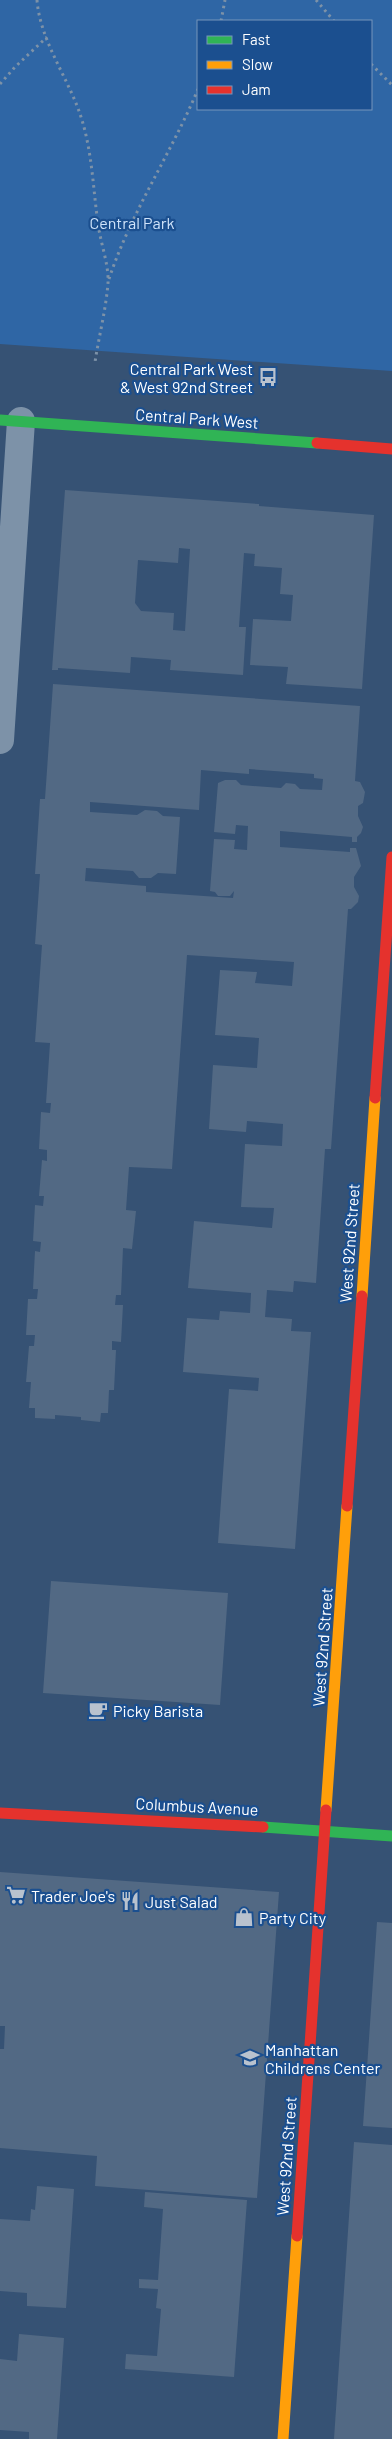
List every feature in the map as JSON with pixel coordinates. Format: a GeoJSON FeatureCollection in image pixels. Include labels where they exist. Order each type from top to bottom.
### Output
{"type":"FeatureCollection","features":[{"type":"Feature","properties":{"kind":"street","name":"Central Park West"},"geometry":{"type":"LineString","coordinates":[[11,420],[392,449]]}},
{"type":"Feature","properties":{"kind":"street"},"geometry":{"type":"LineString","coordinates":[[0,740],[11,420]]}},
{"type":"Feature","properties":{"kind":"street","name":"West 92nd Street"},"geometry":{"type":"LineString","coordinates":[[283,2439],[392,857]]}},
{"type":"Feature","properties":{"kind":"street","name":"Columbus Avenue"},"geometry":{"type":"LineString","coordinates":[[0,1813],[392,1836]]}},
{"type":"Feature","properties":{"kind":"path"},"geometry":{"type":"LineString","coordinates":[[38,0],[38,13],[82,119],[90,158],[108,281]]}},
{"type":"Feature","properties":{"kind":"path"},"geometry":{"type":"LineString","coordinates":[[221,20],[225,0]]}},
{"type":"Feature","properties":{"kind":"path"},"geometry":{"type":"LineString","coordinates":[[316,0],[333,20]]}},
{"type":"Feature","properties":{"kind":"path"},"geometry":{"type":"LineString","coordinates":[[0,84],[47,37]]}},
{"type":"Feature","properties":{"kind":"path"},"geometry":{"type":"LineString","coordinates":[[372,65],[392,85]]}},
{"type":"Feature","properties":{"kind":"path"},"geometry":{"type":"LineString","coordinates":[[95,362],[108,281],[120,248],[188,115],[197,92]]}},
{"type":"Feature","properties":{"kind":"green space","name":"Central Park"},"geometry":{"type":"Polygon","coordinates":[[[0,0],[392,0],[392,371],[0,344],[0,0]]]}},
{"type":"Feature","properties":{"kind":"building"},"geometry":{"type":"Polygon","coordinates":[[[65,490],[259,504],[259,506],[374,515],[362,689],[286,684],[288,667],[250,665],[253,619],[291,621],[293,595],[280,594],[282,568],[254,566],[255,554],[244,553],[239,627],[246,627],[243,675],[170,670],[171,660],[131,657],[130,673],[58,668],[58,670],[52,670],[65,490]],[[179,548],[178,563],[138,560],[135,603],[141,611],[174,613],[173,630],[185,631],[190,549],[179,548]]]}},
{"type":"Feature","properties":{"kind":"building"},"geometry":{"type":"Polygon","coordinates":[[[53,684],[360,706],[355,781],[360,782],[365,792],[363,803],[358,806],[358,816],[363,827],[357,837],[357,842],[352,842],[352,837],[280,831],[280,847],[350,852],[350,848],[356,848],[361,866],[354,877],[354,887],[359,896],[358,902],[351,909],[348,909],[331,1149],[325,1149],[316,1283],[294,1281],[293,1292],[267,1290],[265,1317],[292,1319],[291,1331],[311,1332],[295,1549],[218,1543],[229,1389],[258,1391],[259,1378],[183,1372],[187,1318],[219,1320],[220,1311],[250,1313],[251,1293],[188,1288],[194,1221],[272,1228],[274,1208],[241,1207],[245,1144],[282,1146],[283,1124],[247,1121],[246,1132],[209,1129],[213,1065],[257,1068],[259,1038],[215,1035],[220,970],[257,972],[255,983],[292,986],[294,962],[187,955],[172,1169],[129,1167],[126,1210],[136,1211],[132,1249],[123,1248],[121,1295],[116,1295],[115,1305],[123,1305],[121,1342],[112,1341],[112,1350],[116,1350],[114,1390],[109,1390],[108,1413],[101,1413],[100,1422],[81,1420],[81,1417],[55,1415],[55,1419],[35,1418],[35,1408],[29,1408],[31,1382],[26,1382],[29,1346],[34,1346],[35,1335],[26,1335],[28,1299],[37,1299],[38,1289],[33,1289],[35,1251],[40,1252],[41,1242],[33,1241],[35,1205],[43,1206],[44,1196],[39,1196],[42,1160],[47,1161],[47,1150],[39,1149],[41,1112],[50,1113],[51,1103],[46,1103],[50,1043],[35,1042],[42,945],[35,944],[40,874],[35,874],[40,799],[45,799],[53,684]],[[249,769],[249,774],[201,770],[199,810],[90,802],[90,812],[137,815],[145,810],[157,811],[163,816],[180,817],[176,874],[158,873],[151,878],[139,878],[133,871],[86,868],[85,881],[146,886],[146,892],[233,898],[234,891],[230,896],[218,896],[215,892],[210,891],[214,839],[235,840],[234,849],[247,850],[248,826],[236,825],[235,834],[214,832],[218,783],[225,780],[236,780],[241,785],[281,788],[286,783],[295,784],[300,789],[322,790],[323,779],[314,778],[314,774],[249,769]]]}},
{"type":"Feature","properties":{"kind":"building"},"geometry":{"type":"Polygon","coordinates":[[[51,1581],[228,1593],[220,1705],[43,1693],[51,1581]]]}},
{"type":"Feature","properties":{"kind":"building"},"geometry":{"type":"Polygon","coordinates":[[[0,1872],[279,1892],[257,2198],[95,2186],[97,2156],[0,2148],[0,2049],[4,2049],[5,2026],[0,2026],[0,1872]]]}},
{"type":"Feature","properties":{"kind":"building"},"geometry":{"type":"Polygon","coordinates":[[[377,1922],[392,1923],[392,2128],[363,2126],[377,1922]]]}},
{"type":"Feature","properties":{"kind":"building"},"geometry":{"type":"Polygon","coordinates":[[[354,2142],[392,2145],[392,2439],[334,2439],[354,2142]]]}},
{"type":"Feature","properties":{"kind":"building"},"geometry":{"type":"Polygon","coordinates":[[[37,2186],[74,2189],[66,2308],[27,2306],[27,2293],[0,2291],[0,2219],[30,2221],[31,2209],[35,2210],[37,2186]]]}},
{"type":"Feature","properties":{"kind":"building"},"geometry":{"type":"Polygon","coordinates":[[[145,2192],[247,2200],[234,2377],[125,2369],[126,2354],[157,2356],[161,2309],[156,2308],[158,2289],[139,2288],[139,2279],[158,2280],[163,2209],[144,2207],[145,2192]]]}},
{"type":"Feature","properties":{"kind":"building"},"geometry":{"type":"Polygon","coordinates":[[[19,2334],[64,2338],[57,2439],[29,2439],[29,2432],[0,2430],[0,2359],[17,2361],[19,2334]]]}},
{"type":"Feature","properties":{"kind":"traffic: fast"},"geometry":{"type":"LineString","coordinates":[[0,420],[317,443]]}},
{"type":"Feature","properties":{"kind":"traffic: fast"},"geometry":{"type":"LineString","coordinates":[[263,1827],[392,1836]]}},
{"type":"Feature","properties":{"kind":"traffic: slow"},"geometry":{"type":"LineString","coordinates":[[362,1296],[375,1098]]}},
{"type":"Feature","properties":{"kind":"traffic: slow"},"geometry":{"type":"LineString","coordinates":[[326,1810],[347,1506]]}},
{"type":"Feature","properties":{"kind":"traffic: slow"},"geometry":{"type":"LineString","coordinates":[[283,2439],[297,2236]]}},
{"type":"Feature","properties":{"kind":"traffic: jam"},"geometry":{"type":"LineString","coordinates":[[317,443],[392,449]]}},
{"type":"Feature","properties":{"kind":"traffic: jam"},"geometry":{"type":"LineString","coordinates":[[375,1098],[392,857]]}},
{"type":"Feature","properties":{"kind":"traffic: jam"},"geometry":{"type":"LineString","coordinates":[[347,1506],[362,1296]]}},
{"type":"Feature","properties":{"kind":"traffic: jam"},"geometry":{"type":"LineString","coordinates":[[297,2236],[326,1810]]}},
{"type":"Feature","properties":{"kind":"traffic: jam"},"geometry":{"type":"LineString","coordinates":[[0,1813],[263,1827]]}},
{"type":"Feature","properties":{"kind":"place","name":"Central Park West & West 92nd Street"},"geometry":{"type":"Point","coordinates":[268,377]}},
{"type":"Feature","properties":{"kind":"place","name":"Picky Barista"},"geometry":{"type":"Point","coordinates":[98,1710]}},
{"type":"Feature","properties":{"kind":"place","name":"Trader Joe's"},"geometry":{"type":"Point","coordinates":[16,1895]}},
{"type":"Feature","properties":{"kind":"place","name":"Just Salad"},"geometry":{"type":"Point","coordinates":[130,1901]}},
{"type":"Feature","properties":{"kind":"place","name":"Party City"},"geometry":{"type":"Point","coordinates":[244,1917]}},
{"type":"Feature","properties":{"kind":"place","name":"Manhattan Childrens Center"},"geometry":{"type":"Point","coordinates":[250,2058]}}]}
